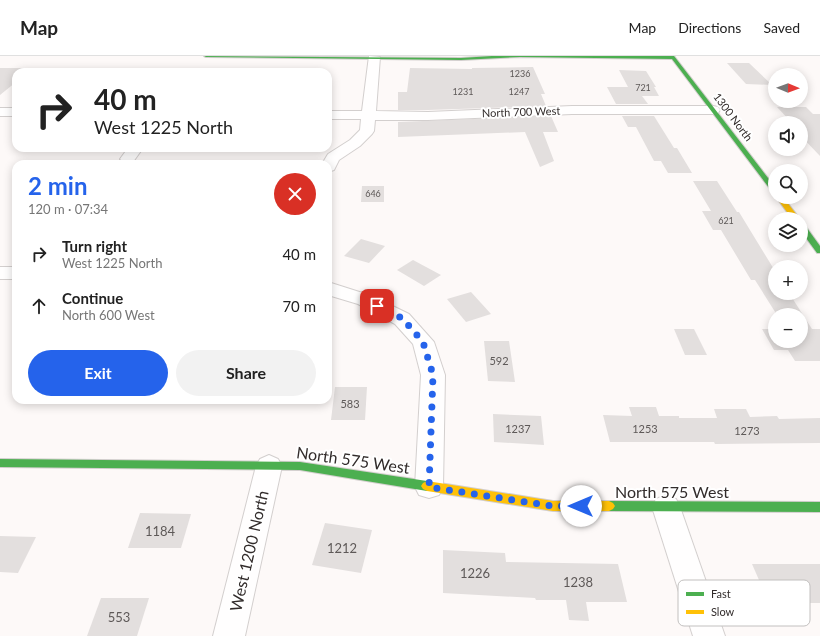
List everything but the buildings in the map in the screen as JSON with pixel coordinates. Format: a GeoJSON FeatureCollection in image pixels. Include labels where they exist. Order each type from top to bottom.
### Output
{"type":"FeatureCollection","features":[{"type":"Feature","properties":{"kind":"street"},"geometry":{"type":"LineString","coordinates":[[206,56],[461,59],[520,56],[673,57]]}},
{"type":"Feature","properties":{"kind":"street"},"geometry":{"type":"LineString","coordinates":[[332,160],[333,157],[355,143],[367,131],[374,57]]}},
{"type":"Feature","properties":{"kind":"street","name":"1300 North"},"geometry":{"type":"LineString","coordinates":[[673,57],[768,183]]}},
{"type":"Feature","properties":{"kind":"street","name":"North 700 West"},"geometry":{"type":"LineString","coordinates":[[332,115],[428,116],[572,110],[713,110]]}},
{"type":"Feature","properties":{"kind":"street"},"geometry":{"type":"LineString","coordinates":[[0,112],[12,112]]}},
{"type":"Feature","properties":{"kind":"street"},"geometry":{"type":"LineString","coordinates":[[784,204],[791,212]]}},
{"type":"Feature","properties":{"kind":"street"},"geometry":{"type":"LineString","coordinates":[[808,235],[819,249]]}},
{"type":"Feature","properties":{"kind":"street"},"geometry":{"type":"LineString","coordinates":[[0,273],[12,273]]}},
{"type":"Feature","properties":{"kind":"street"},"geometry":{"type":"LineString","coordinates":[[332,289],[365,300],[402,318],[423,342],[433,375],[429,487]]}},
{"type":"Feature","properties":{"kind":"street","name":"North 575 West"},"geometry":{"type":"LineString","coordinates":[[0,463],[300,466],[552,506],[820,507]]}},
{"type":"Feature","properties":{"kind":"street","name":"West 1200 North"},"geometry":{"type":"LineString","coordinates":[[229,636],[269,466]]}},
{"type":"Feature","properties":{"kind":"street"},"geometry":{"type":"LineString","coordinates":[[666,507],[690,580]]}},
{"type":"Feature","properties":{"kind":"street"},"geometry":{"type":"LineString","coordinates":[[706,626],[709,636]]}},
{"type":"Feature","properties":{"kind":"traffic: fast"},"geometry":{"type":"LineString","coordinates":[[206,56],[461,59],[520,56],[674,58]]}},
{"type":"Feature","properties":{"kind":"traffic: fast"},"geometry":{"type":"LineString","coordinates":[[672,56],[768,183]]}},
{"type":"Feature","properties":{"kind":"traffic: fast"},"geometry":{"type":"LineString","coordinates":[[808,235],[820,251]]}},
{"type":"Feature","properties":{"kind":"traffic: fast"},"geometry":{"type":"LineString","coordinates":[[0,463],[300,466],[427,486]]}},
{"type":"Feature","properties":{"kind":"traffic: fast"},"geometry":{"type":"LineString","coordinates":[[609,506],[820,507]]}},
{"type":"Feature","properties":{"kind":"traffic: slow"},"geometry":{"type":"LineString","coordinates":[[784,204],[791,212]]}},
{"type":"Feature","properties":{"kind":"traffic: slow"},"geometry":{"type":"LineString","coordinates":[[427,486],[553,506],[609,506]]}},
{"type":"Feature","properties":{"kind":"route"},"geometry":{"type":"LineString","coordinates":[[377,306],[402,318],[423,342],[433,375],[429,487],[552,506],[581,506]]}}]}
